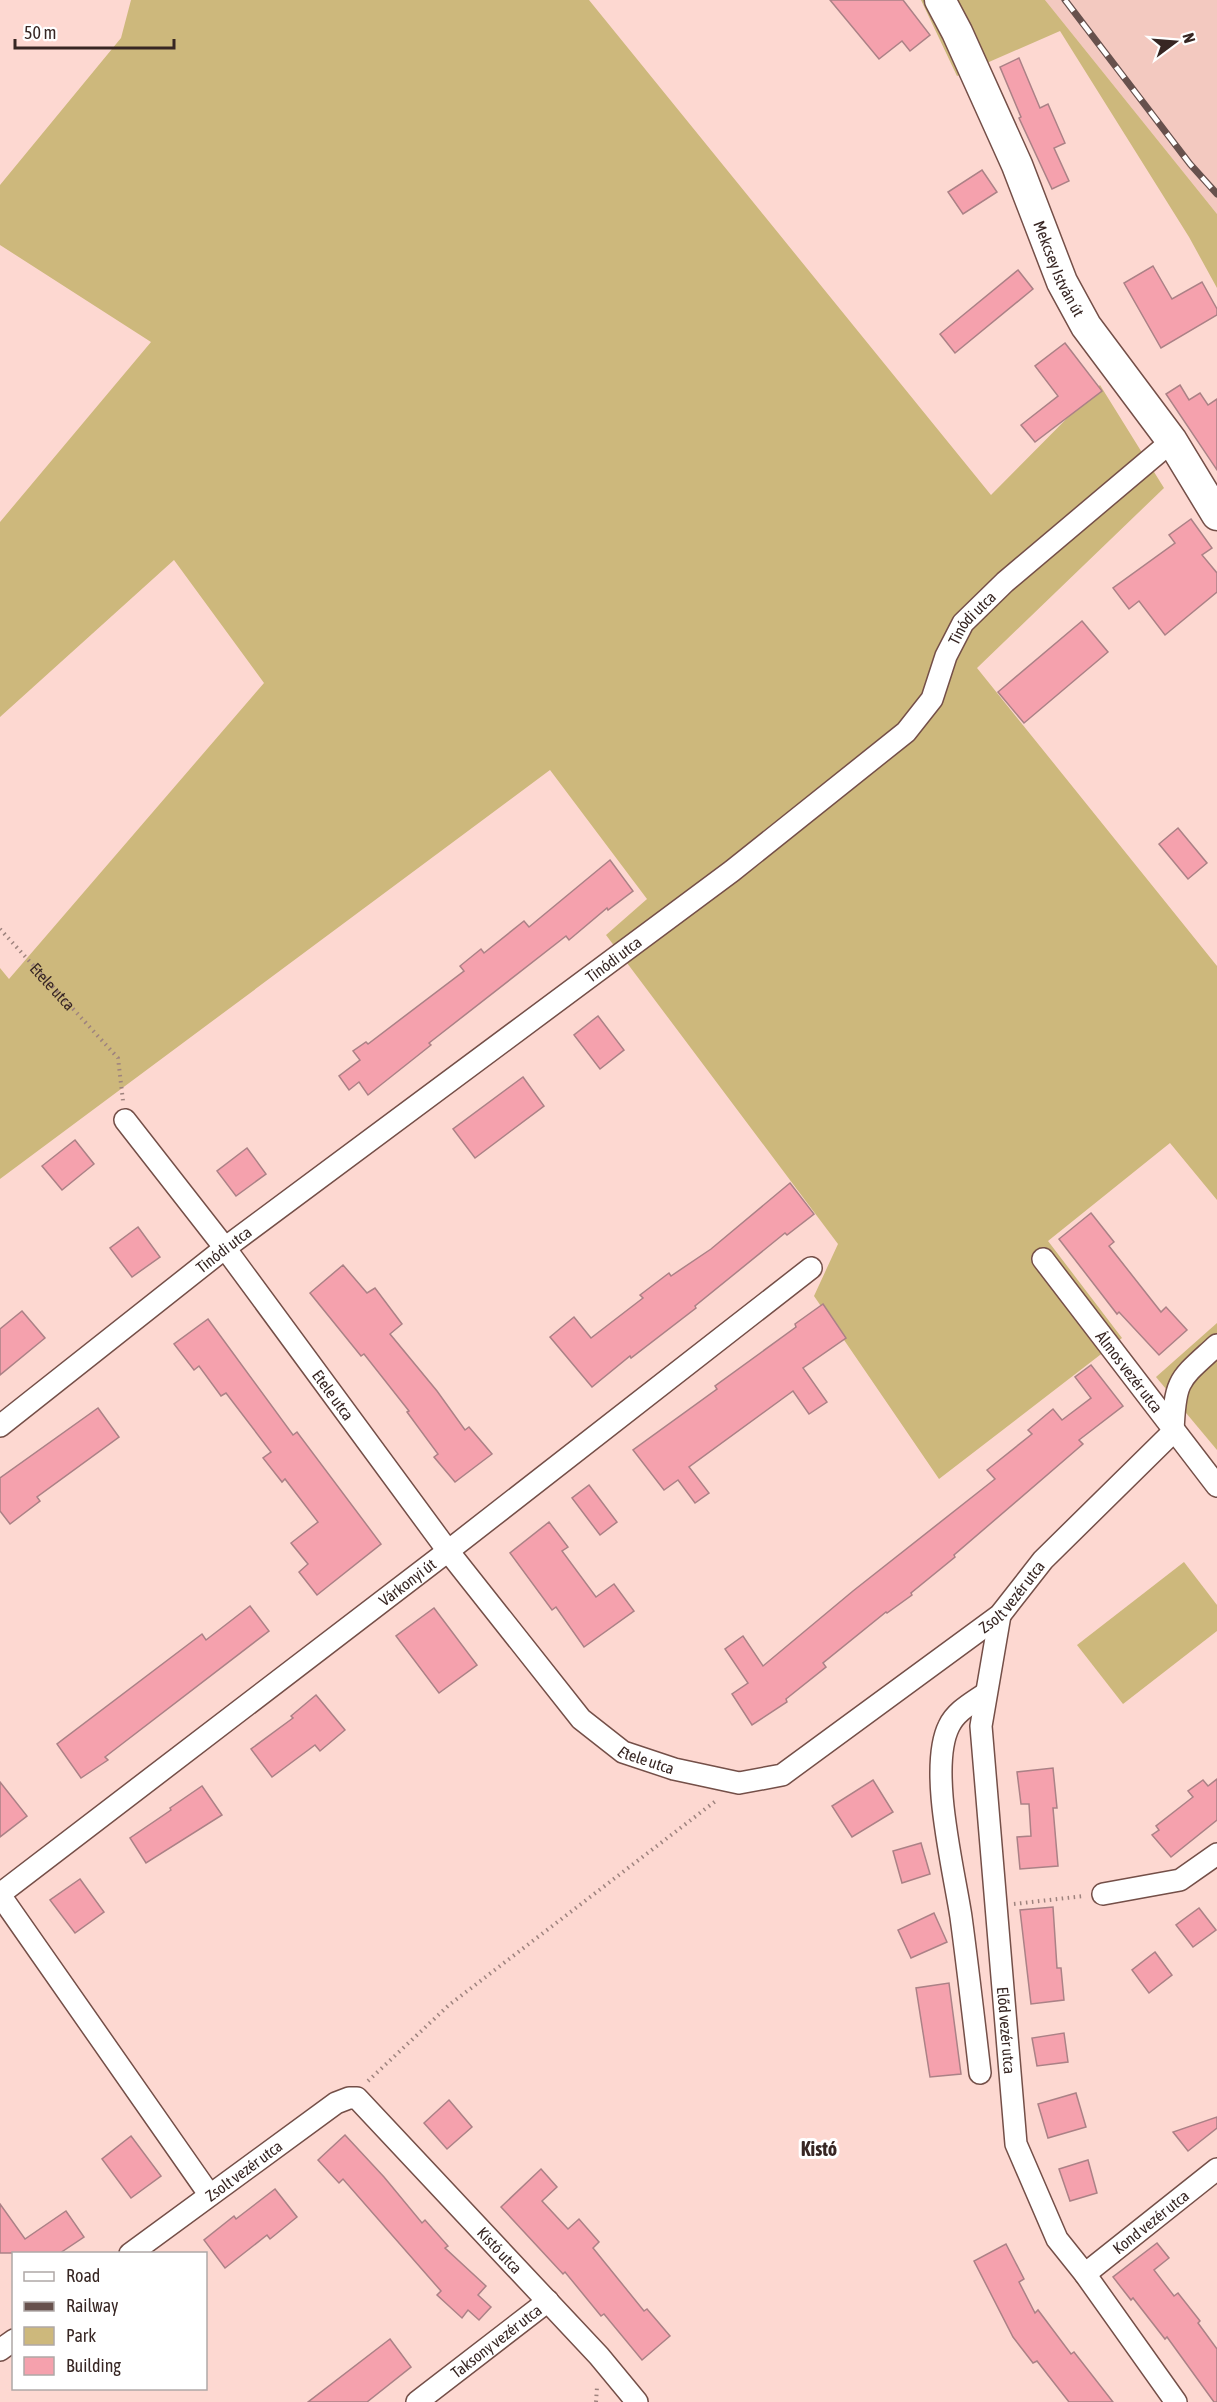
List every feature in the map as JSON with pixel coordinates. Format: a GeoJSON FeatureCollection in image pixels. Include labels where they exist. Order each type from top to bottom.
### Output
{"type":"FeatureCollection","features":[{"type":"Feature","properties":{"kind":"street","name":"Mekcsey István út"},"geometry":{"type":"LineString","coordinates":[[940,0],[957,32],[1017,165],[1062,282],[1086,326],[1172,441],[1217,515]]}},
{"type":"Feature","properties":{"kind":"street","name":"Tinódi utca"},"geometry":{"type":"LineString","coordinates":[[0,1426],[225,1248],[732,871],[906,732],[932,699],[946,656],[963,623],[1005,582],[1172,441]]}},
{"type":"Feature","properties":{"kind":"street","name":"Etele utca"},"geometry":{"type":"LineString","coordinates":[[125,1120],[225,1248],[448,1551],[581,1719],[623,1752],[674,1769],[739,1783]]}},
{"type":"Feature","properties":{"kind":"street","name":"Álmos vezér utca"},"geometry":{"type":"LineString","coordinates":[[1042,1259],[1217,1486]]}},
{"type":"Feature","properties":{"kind":"street","name":"Várkonyi út"},"geometry":{"type":"LineString","coordinates":[[0,1894],[448,1551],[811,1268]]}},
{"type":"Feature","properties":{"kind":"street"},"geometry":{"type":"LineString","coordinates":[[1173,1431],[1174,1396],[1183,1376],[1217,1345]]}},
{"type":"Feature","properties":{"kind":"street","name":"Zsolt vezér utca"},"geometry":{"type":"LineString","coordinates":[[739,1783],[783,1775],[1000,1615],[1043,1560],[1173,1431]]}},
{"type":"Feature","properties":{"kind":"street","name":"Előd vezér utca"},"geometry":{"type":"LineString","coordinates":[[1000,1615],[981,1726],[994,1906],[1016,2144],[1057,2239],[1085,2274],[1176,2402]]}},
{"type":"Feature","properties":{"kind":"street"},"geometry":{"type":"LineString","coordinates":[[980,2073],[961,1917],[942,1797],[942,1748],[949,1726],[961,1710],[986,1693]]}},
{"type":"Feature","properties":{"kind":"street"},"geometry":{"type":"LineString","coordinates":[[1103,1894],[1180,1880],[1217,1854]]}},
{"type":"Feature","properties":{"kind":"street"},"geometry":{"type":"LineString","coordinates":[[0,1894],[209,2194]]}},
{"type":"Feature","properties":{"kind":"street","name":"Zsolt vezér utca"},"geometry":{"type":"LineString","coordinates":[[131,2252],[336,2103],[362,2093]]}},
{"type":"Feature","properties":{"kind":"street","name":"Kistó utca"},"geometry":{"type":"LineString","coordinates":[[362,2093],[599,2356],[637,2402]]}},
{"type":"Feature","properties":{"kind":"street","name":"Kond vezér utca"},"geometry":{"type":"LineString","coordinates":[[1085,2274],[1217,2169]]}},
{"type":"Feature","properties":{"kind":"street","name":"Taksony vezér utca"},"geometry":{"type":"LineString","coordinates":[[417,2402],[548,2301]]}},
{"type":"Feature","properties":{"kind":"path","name":"Etele utca"},"geometry":{"type":"LineString","coordinates":[[0,930],[118,1058],[125,1120]]}},
{"type":"Feature","properties":{"kind":"path"},"geometry":{"type":"LineString","coordinates":[[362,2093],[449,2005],[739,1783]]}},
{"type":"Feature","properties":{"kind":"path"},"geometry":{"type":"LineString","coordinates":[[994,1906],[1103,1894]]}},
{"type":"Feature","properties":{"kind":"shaded area"},"geometry":{"type":"Polygon","coordinates":[[[1045,0],[1217,0],[1217,214],[1045,0]]]}},
{"type":"Feature","properties":{"kind":"green space"},"geometry":{"type":"Polygon","coordinates":[[[131,0],[589,0],[991,495],[1100,385],[1164,488],[977,668],[1217,966],[1217,1200],[1170,1143],[1048,1241],[1122,1338],[939,1479],[814,1296],[838,1244],[606,935],[647,899],[550,770],[0,1179],[0,968],[9,979],[264,683],[174,560],[0,717],[0,522],[151,342],[0,245],[0,185],[121,38],[131,0]]]}},
{"type":"Feature","properties":{"kind":"green space"},"geometry":{"type":"Polygon","coordinates":[[[921,0],[1045,0],[1217,214],[1217,288],[1189,237],[1060,31],[957,76],[921,0]]]}},
{"type":"Feature","properties":{"kind":"green space"},"geometry":{"type":"Polygon","coordinates":[[[1217,1323],[1217,1450],[1156,1377],[1217,1323]]]}},
{"type":"Feature","properties":{"kind":"green space"},"geometry":{"type":"Polygon","coordinates":[[[1184,1562],[1217,1605],[1217,1631],[1123,1704],[1077,1645],[1184,1562]]]}},
{"type":"Feature","properties":{"kind":"building"},"geometry":{"type":"Polygon","coordinates":[[[830,0],[903,0],[930,35],[910,51],[902,41],[879,59],[830,0]]]}},
{"type":"Feature","properties":{"kind":"building"},"geometry":{"type":"Polygon","coordinates":[[[1019,58],[1040,108],[1048,104],[1065,143],[1054,148],[1069,181],[1052,189],[1019,118],[1021,117],[1000,67],[1019,58]]]}},
{"type":"Feature","properties":{"kind":"building"},"geometry":{"type":"Polygon","coordinates":[[[982,170],[997,192],[963,214],[948,192],[982,170]]]}},
{"type":"Feature","properties":{"kind":"building"},"geometry":{"type":"Polygon","coordinates":[[[1153,266],[1172,299],[1202,282],[1217,309],[1217,315],[1161,348],[1124,283],[1153,266]]]}},
{"type":"Feature","properties":{"kind":"building"},"geometry":{"type":"Polygon","coordinates":[[[1018,270],[1033,289],[955,353],[940,334],[1018,270]]]}},
{"type":"Feature","properties":{"kind":"building"},"geometry":{"type":"Polygon","coordinates":[[[1065,343],[1102,391],[1035,442],[1021,425],[1058,396],[1035,366],[1065,343]]]}},
{"type":"Feature","properties":{"kind":"building"},"geometry":{"type":"Polygon","coordinates":[[[1180,385],[1189,400],[1200,393],[1208,405],[1217,399],[1217,470],[1166,394],[1180,385]]]}},
{"type":"Feature","properties":{"kind":"building"},"geometry":{"type":"Polygon","coordinates":[[[1191,519],[1212,548],[1202,555],[1217,573],[1217,592],[1165,635],[1139,601],[1129,609],[1113,588],[1175,543],[1169,535],[1191,519]]]}},
{"type":"Feature","properties":{"kind":"building"},"geometry":{"type":"Polygon","coordinates":[[[1082,621],[1108,652],[1024,723],[998,692],[1082,621]]]}},
{"type":"Feature","properties":{"kind":"building"},"geometry":{"type":"Polygon","coordinates":[[[1178,828],[1207,863],[1188,879],[1159,844],[1178,828]]]}},
{"type":"Feature","properties":{"kind":"building"},"geometry":{"type":"Polygon","coordinates":[[[610,860],[633,891],[608,910],[607,908],[569,940],[566,936],[429,1043],[431,1045],[368,1095],[359,1082],[349,1090],[339,1076],[360,1060],[353,1051],[366,1042],[368,1044],[464,971],[460,966],[481,949],[484,953],[524,921],[529,927],[610,860]]]}},
{"type":"Feature","properties":{"kind":"building"},"geometry":{"type":"Polygon","coordinates":[[[598,1016],[624,1050],[600,1069],[574,1035],[598,1016]]]}},
{"type":"Feature","properties":{"kind":"building"},"geometry":{"type":"Polygon","coordinates":[[[523,1077],[544,1106],[475,1158],[453,1129],[523,1077]]]}},
{"type":"Feature","properties":{"kind":"building"},"geometry":{"type":"Polygon","coordinates":[[[75,1140],[94,1164],[62,1190],[42,1166],[75,1140]]]}},
{"type":"Feature","properties":{"kind":"building"},"geometry":{"type":"Polygon","coordinates":[[[247,1148],[266,1174],[236,1196],[217,1171],[247,1148]]]}},
{"type":"Feature","properties":{"kind":"building"},"geometry":{"type":"Polygon","coordinates":[[[790,1183],[814,1214],[787,1235],[785,1233],[695,1306],[696,1308],[592,1387],[550,1337],[574,1317],[591,1338],[643,1298],[640,1295],[669,1273],[671,1276],[711,1249],[790,1183]]]}},
{"type":"Feature","properties":{"kind":"building"},"geometry":{"type":"Polygon","coordinates":[[[1091,1213],[1114,1242],[1109,1246],[1161,1312],[1166,1307],[1187,1330],[1159,1355],[1119,1312],[1117,1314],[1059,1239],[1091,1213]]]}},
{"type":"Feature","properties":{"kind":"building"},"geometry":{"type":"Polygon","coordinates":[[[138,1227],[160,1257],[132,1277],[110,1248],[138,1227]]]}},
{"type":"Feature","properties":{"kind":"building"},"geometry":{"type":"Polygon","coordinates":[[[343,1265],[367,1293],[375,1288],[402,1324],[390,1334],[437,1391],[465,1430],[469,1427],[492,1454],[455,1482],[434,1457],[438,1454],[407,1412],[409,1411],[364,1354],[361,1356],[310,1293],[343,1265]]]}},
{"type":"Feature","properties":{"kind":"building"},"geometry":{"type":"Polygon","coordinates":[[[823,1304],[846,1338],[803,1368],[827,1402],[809,1414],[793,1391],[689,1467],[709,1493],[695,1503],[678,1480],[664,1490],[633,1450],[717,1389],[715,1386],[796,1327],[795,1324],[823,1304]]]}},
{"type":"Feature","properties":{"kind":"building"},"geometry":{"type":"Polygon","coordinates":[[[22,1311],[45,1338],[0,1375],[0,1329],[22,1311]]]}},
{"type":"Feature","properties":{"kind":"building"},"geometry":{"type":"Polygon","coordinates":[[[208,1319],[293,1435],[297,1432],[381,1544],[317,1595],[299,1572],[308,1564],[291,1543],[318,1522],[285,1479],[282,1482],[263,1458],[271,1452],[226,1393],[221,1396],[199,1366],[194,1370],[174,1344],[208,1319]]]}},
{"type":"Feature","properties":{"kind":"building"},"geometry":{"type":"Polygon","coordinates":[[[1091,1365],[1123,1406],[1079,1440],[1083,1444],[954,1555],[955,1557],[911,1593],[912,1595],[886,1612],[823,1663],[826,1667],[786,1699],[787,1702],[752,1725],[732,1694],[748,1683],[725,1649],[743,1636],[763,1666],[853,1591],[995,1479],[987,1470],[1032,1434],[1028,1430],[1053,1409],[1062,1420],[1091,1398],[1075,1377],[1091,1365]]]}},
{"type":"Feature","properties":{"kind":"building"},"geometry":{"type":"Polygon","coordinates":[[[98,1408],[119,1437],[37,1497],[40,1501],[10,1524],[0,1511],[0,1478],[98,1408]]]}},
{"type":"Feature","properties":{"kind":"building"},"geometry":{"type":"Polygon","coordinates":[[[589,1485],[617,1522],[600,1535],[572,1498],[589,1485]]]}},
{"type":"Feature","properties":{"kind":"building"},"geometry":{"type":"Polygon","coordinates":[[[549,1522],[568,1547],[562,1551],[596,1597],[614,1584],[634,1611],[584,1647],[556,1607],[552,1610],[510,1553],[549,1522]]]}},
{"type":"Feature","properties":{"kind":"building"},"geometry":{"type":"Polygon","coordinates":[[[250,1606],[269,1631],[105,1757],[108,1760],[81,1778],[57,1744],[202,1634],[206,1640],[250,1606]]]}},
{"type":"Feature","properties":{"kind":"building"},"geometry":{"type":"Polygon","coordinates":[[[434,1608],[477,1665],[439,1693],[396,1636],[434,1608]]]}},
{"type":"Feature","properties":{"kind":"building"},"geometry":{"type":"Polygon","coordinates":[[[316,1695],[345,1730],[320,1751],[315,1745],[272,1777],[251,1749],[293,1718],[291,1716],[316,1695]]]}},
{"type":"Feature","properties":{"kind":"building"},"geometry":{"type":"Polygon","coordinates":[[[1053,1768],[1057,1808],[1053,1808],[1058,1866],[1020,1869],[1017,1837],[1031,1836],[1029,1804],[1021,1804],[1017,1772],[1053,1768]]]}},
{"type":"Feature","properties":{"kind":"building"},"geometry":{"type":"Polygon","coordinates":[[[1217,1779],[1217,1820],[1171,1857],[1152,1835],[1159,1830],[1156,1826],[1193,1797],[1188,1791],[1203,1780],[1208,1786],[1217,1779]]]}},
{"type":"Feature","properties":{"kind":"building"},"geometry":{"type":"Polygon","coordinates":[[[873,1780],[893,1812],[852,1837],[832,1806],[873,1780]]]}},
{"type":"Feature","properties":{"kind":"building"},"geometry":{"type":"Polygon","coordinates":[[[0,1782],[27,1816],[0,1837],[0,1782]]]}},
{"type":"Feature","properties":{"kind":"building"},"geometry":{"type":"Polygon","coordinates":[[[202,1786],[222,1815],[146,1863],[130,1838],[202,1786]]]}},
{"type":"Feature","properties":{"kind":"building"},"geometry":{"type":"Polygon","coordinates":[[[921,1843],[930,1874],[902,1883],[893,1851],[921,1843]]]}},
{"type":"Feature","properties":{"kind":"building"},"geometry":{"type":"Polygon","coordinates":[[[80,1879],[104,1912],[75,1933],[50,1900],[80,1879]]]}},
{"type":"Feature","properties":{"kind":"building"},"geometry":{"type":"Polygon","coordinates":[[[1053,1907],[1057,1968],[1061,1968],[1064,2000],[1031,2004],[1020,1910],[1053,1907]]]}},
{"type":"Feature","properties":{"kind":"building"},"geometry":{"type":"Polygon","coordinates":[[[1199,1908],[1216,1930],[1193,1947],[1176,1925],[1199,1908]]]}},
{"type":"Feature","properties":{"kind":"building"},"geometry":{"type":"Polygon","coordinates":[[[934,1913],[947,1942],[911,1958],[898,1930],[934,1913]]]}},
{"type":"Feature","properties":{"kind":"building"},"geometry":{"type":"Polygon","coordinates":[[[1155,1952],[1172,1975],[1149,1993],[1132,1970],[1155,1952]]]}},
{"type":"Feature","properties":{"kind":"building"},"geometry":{"type":"Polygon","coordinates":[[[949,1983],[961,2074],[930,2077],[916,1988],[949,1983]]]}},
{"type":"Feature","properties":{"kind":"building"},"geometry":{"type":"Polygon","coordinates":[[[1064,2033],[1068,2062],[1037,2066],[1032,2038],[1064,2033]]]}},
{"type":"Feature","properties":{"kind":"building"},"geometry":{"type":"Polygon","coordinates":[[[1076,2093],[1086,2127],[1048,2138],[1038,2104],[1076,2093]]]}},
{"type":"Feature","properties":{"kind":"building"},"geometry":{"type":"Polygon","coordinates":[[[449,2100],[472,2127],[447,2149],[424,2123],[449,2100]]]}},
{"type":"Feature","properties":{"kind":"building"},"geometry":{"type":"Polygon","coordinates":[[[1217,2117],[1217,2128],[1188,2151],[1173,2132],[1217,2117]]]}},
{"type":"Feature","properties":{"kind":"building"},"geometry":{"type":"Polygon","coordinates":[[[345,2135],[422,2223],[425,2220],[448,2246],[445,2248],[486,2286],[478,2295],[491,2307],[479,2320],[468,2310],[462,2318],[437,2295],[441,2291],[343,2179],[339,2183],[318,2160],[345,2135]]]}},
{"type":"Feature","properties":{"kind":"building"},"geometry":{"type":"Polygon","coordinates":[[[131,2136],[161,2176],[131,2198],[102,2159],[131,2136]]]}},
{"type":"Feature","properties":{"kind":"building"},"geometry":{"type":"Polygon","coordinates":[[[1088,2160],[1097,2193],[1070,2201],[1059,2169],[1088,2160]]]}},
{"type":"Feature","properties":{"kind":"building"},"geometry":{"type":"Polygon","coordinates":[[[541,2169],[557,2187],[542,2201],[568,2229],[579,2219],[599,2242],[593,2248],[644,2311],[647,2309],[670,2336],[642,2360],[604,2314],[601,2316],[565,2272],[563,2274],[501,2207],[541,2169]]]}},
{"type":"Feature","properties":{"kind":"building"},"geometry":{"type":"Polygon","coordinates":[[[275,2189],[297,2217],[270,2239],[267,2235],[225,2268],[204,2240],[234,2216],[236,2219],[275,2189]]]}},
{"type":"Feature","properties":{"kind":"building"},"geometry":{"type":"Polygon","coordinates":[[[0,2204],[25,2239],[66,2211],[84,2237],[62,2252],[0,2253],[0,2204]]]}},
{"type":"Feature","properties":{"kind":"building"},"geometry":{"type":"Polygon","coordinates":[[[1157,2243],[1169,2258],[1154,2270],[1174,2296],[1178,2293],[1200,2321],[1198,2323],[1217,2349],[1217,2402],[1214,2402],[1167,2337],[1165,2339],[1133,2298],[1131,2300],[1113,2277],[1157,2243]]]}},
{"type":"Feature","properties":{"kind":"building"},"geometry":{"type":"Polygon","coordinates":[[[1006,2244],[1024,2279],[1019,2282],[1035,2313],[1038,2310],[1071,2354],[1074,2352],[1113,2402],[1069,2402],[1037,2361],[1033,2363],[1013,2337],[974,2261],[1006,2244]]]}},
{"type":"Feature","properties":{"kind":"building"},"geometry":{"type":"Polygon","coordinates":[[[390,2339],[411,2367],[367,2402],[308,2402],[390,2339]]]}},
{"type":"Feature","properties":{"kind":"railway"},"geometry":{"type":"LineString","coordinates":[[1065,0],[1190,164],[1217,194]]}},
{"type":"Feature","properties":{"kind":"district","name":"Kistó"},"geometry":{"type":"Point","coordinates":[819,2149]}}]}
